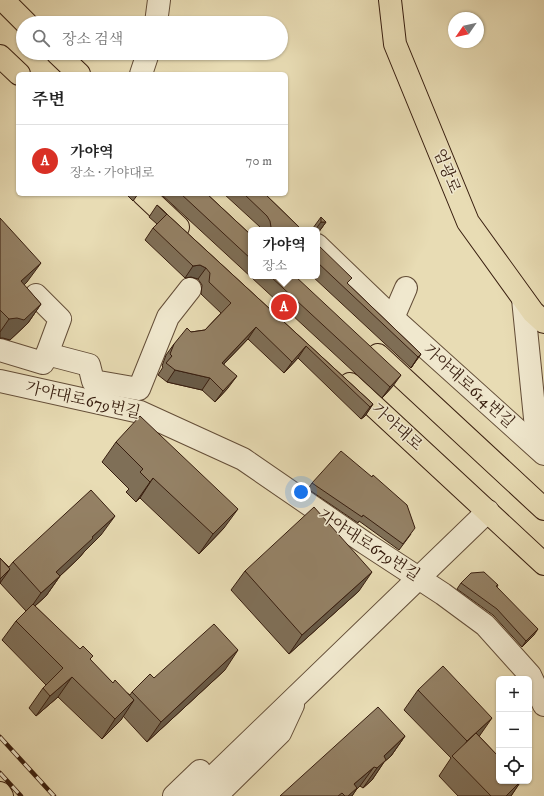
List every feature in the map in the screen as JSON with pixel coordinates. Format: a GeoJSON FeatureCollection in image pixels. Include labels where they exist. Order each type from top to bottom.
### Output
{"type":"FeatureCollection","features":[{"type":"Feature","properties":{"kind":"main road"},"geometry":{"type":"LineString","coordinates":[[3,0],[19,16]]}},
{"type":"Feature","properties":{"kind":"main road","name":"엄광로"},"geometry":{"type":"LineString","coordinates":[[390,0],[396,44],[468,222],[523,299],[533,312],[544,322]]}},
{"type":"Feature","properties":{"kind":"main road"},"geometry":{"type":"LineString","coordinates":[[0,56],[17,72]]}},
{"type":"Feature","properties":{"kind":"main road"},"geometry":{"type":"LineString","coordinates":[[64,60],[77,72]]}},
{"type":"Feature","properties":{"kind":"main road"},"geometry":{"type":"LineString","coordinates":[[145,196],[195,243]]}},
{"type":"Feature","properties":{"kind":"main road"},"geometry":{"type":"LineString","coordinates":[[363,340],[544,509]]}},
{"type":"Feature","properties":{"kind":"main road","name":"가야대로"},"geometry":{"type":"LineString","coordinates":[[336,371],[544,564]]}},
{"type":"Feature","properties":{"kind":"street"},"geometry":{"type":"LineString","coordinates":[[157,16],[159,0]]}},
{"type":"Feature","properties":{"kind":"street","name":"가야대로614번길"},"geometry":{"type":"LineString","coordinates":[[320,248],[393,318],[541,451]]}},
{"type":"Feature","properties":{"kind":"street"},"geometry":{"type":"LineString","coordinates":[[393,318],[406,288]]}},
{"type":"Feature","properties":{"kind":"street"},"geometry":{"type":"LineString","coordinates":[[47,354],[89,365],[93,381],[139,389],[168,317],[190,289]]}},
{"type":"Feature","properties":{"kind":"street"},"geometry":{"type":"LineString","coordinates":[[0,350],[44,363],[60,319],[36,295]]}},
{"type":"Feature","properties":{"kind":"street"},"geometry":{"type":"LineString","coordinates":[[523,299],[541,451]]}},
{"type":"Feature","properties":{"kind":"street","name":"가야대로679번길"},"geometry":{"type":"LineString","coordinates":[[0,381],[140,412],[243,460],[365,543],[420,578],[485,625],[530,675],[544,706]]}},
{"type":"Feature","properties":{"kind":"street"},"geometry":{"type":"LineString","coordinates":[[193,796],[488,511]]}},
{"type":"Feature","properties":{"kind":"street"},"geometry":{"type":"LineString","coordinates":[[174,796],[260,711],[298,693]]}},
{"type":"Feature","properties":{"kind":"street"},"geometry":{"type":"LineString","coordinates":[[216,796],[280,733],[298,693]]}},
{"type":"Feature","properties":{"kind":"building"},"geometry":{"type":"Polygon","coordinates":[[[183,196],[209,196],[248,232],[248,256],[183,196]]]}},
{"type":"Feature","properties":{"kind":"building"},"geometry":{"type":"Polygon","coordinates":[[[246,196],[267,196],[299,227],[271,227],[267,216],[246,196]]]}},
{"type":"Feature","properties":{"kind":"building"},"geometry":{"type":"Polygon","coordinates":[[[167,214],[373,404],[370,407],[306,346],[292,362],[256,327],[222,363],[237,376],[223,391],[210,378],[175,370],[166,363],[172,356],[170,354],[174,344],[187,328],[191,332],[205,330],[231,303],[209,282],[210,273],[206,268],[200,265],[193,266],[153,228],[167,214]]]}},
{"type":"Feature","properties":{"kind":"building"},"geometry":{"type":"Polygon","coordinates":[[[321,217],[326,222],[321,222],[321,217]]]}},
{"type":"Feature","properties":{"kind":"building"},"geometry":{"type":"Polygon","coordinates":[[[0,218],[41,263],[21,281],[41,304],[24,320],[17,318],[9,319],[0,310],[0,218]]]}},
{"type":"Feature","properties":{"kind":"building"},"geometry":{"type":"Polygon","coordinates":[[[320,247],[352,278],[347,283],[421,354],[418,357],[320,265],[320,247]]]}},
{"type":"Feature","properties":{"kind":"building"},"geometry":{"type":"Polygon","coordinates":[[[273,279],[298,279],[401,375],[390,387],[273,279]]]}},
{"type":"Feature","properties":{"kind":"building"},"geometry":{"type":"Polygon","coordinates":[[[140,416],[238,509],[213,534],[153,478],[150,482],[140,472],[143,469],[116,442],[140,416]]]}},
{"type":"Feature","properties":{"kind":"building"},"geometry":{"type":"Polygon","coordinates":[[[341,451],[372,477],[373,475],[407,505],[415,528],[403,544],[363,515],[362,517],[312,483],[341,451]]]}},
{"type":"Feature","properties":{"kind":"building"},"geometry":{"type":"Polygon","coordinates":[[[91,490],[115,516],[56,572],[60,576],[41,593],[13,562],[91,490]]]}},
{"type":"Feature","properties":{"kind":"building"},"geometry":{"type":"Polygon","coordinates":[[[314,507],[372,572],[302,635],[245,571],[314,507]]]}},
{"type":"Feature","properties":{"kind":"building"},"geometry":{"type":"Polygon","coordinates":[[[0,558],[10,569],[0,579],[0,558]]]}},
{"type":"Feature","properties":{"kind":"building"},"geometry":{"type":"Polygon","coordinates":[[[484,572],[498,585],[496,586],[538,629],[526,641],[497,609],[461,583],[471,573],[484,572]]]}},
{"type":"Feature","properties":{"kind":"building"},"geometry":{"type":"Polygon","coordinates":[[[33,604],[80,649],[83,646],[93,656],[90,659],[113,683],[115,680],[134,700],[115,719],[72,677],[50,696],[43,688],[63,668],[16,621],[33,604]]]}},
{"type":"Feature","properties":{"kind":"building"},"geometry":{"type":"Polygon","coordinates":[[[214,624],[238,650],[161,722],[132,692],[150,674],[154,678],[214,624]]]}},
{"type":"Feature","properties":{"kind":"building"},"geometry":{"type":"Polygon","coordinates":[[[443,666],[492,718],[467,741],[418,690],[443,666]]]}},
{"type":"Feature","properties":{"kind":"building"},"geometry":{"type":"Polygon","coordinates":[[[378,707],[405,736],[384,756],[386,760],[377,768],[374,767],[354,784],[357,788],[348,796],[345,796],[342,793],[338,796],[280,796],[378,707]]]}},
{"type":"Feature","properties":{"kind":"building"},"geometry":{"type":"Polygon","coordinates":[[[476,733],[496,754],[496,784],[518,784],[506,796],[491,796],[452,756],[476,733]]]}},
{"type":"Feature","properties":{"kind":"railway"},"geometry":{"type":"LineString","coordinates":[[0,737],[54,796]]}},
{"type":"Feature","properties":{"kind":"railway"},"geometry":{"type":"LineString","coordinates":[[0,773],[21,796]]}},
{"type":"Feature","properties":{"kind":"place","name":"가야역"},"geometry":{"type":"Point","coordinates":[284,307]}}]}
